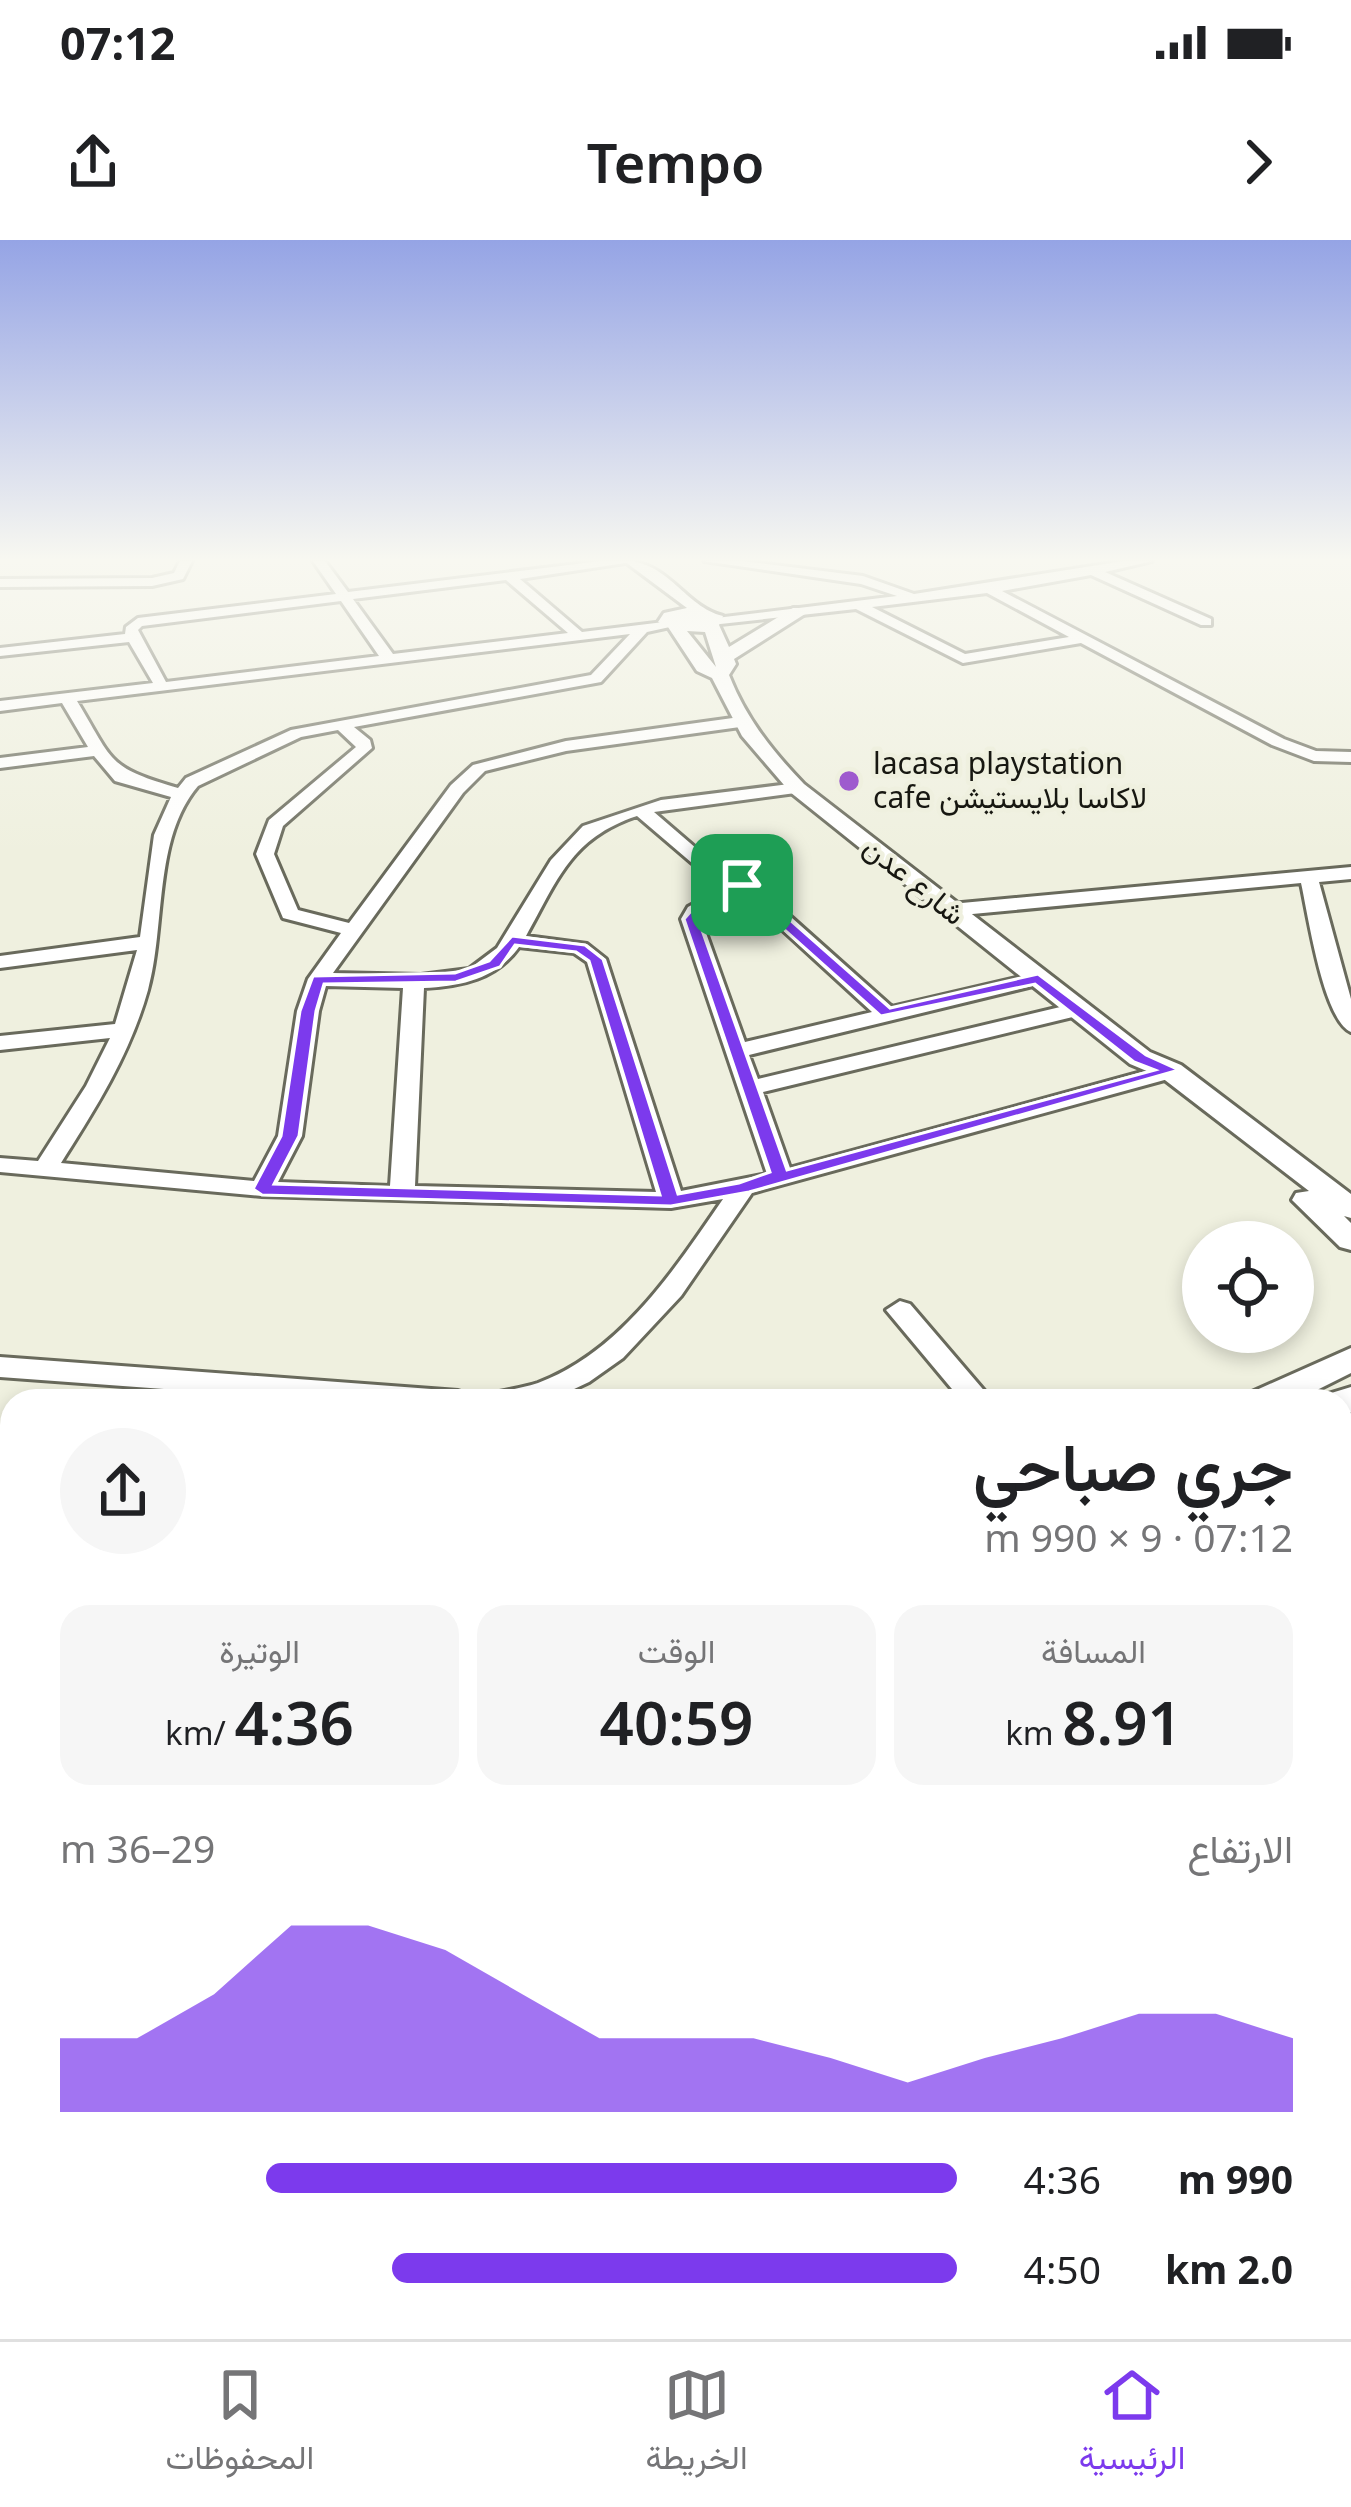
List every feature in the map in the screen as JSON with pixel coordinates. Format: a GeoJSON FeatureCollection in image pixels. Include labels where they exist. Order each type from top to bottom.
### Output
{"type":"FeatureCollection","features":[{"type":"Feature","properties":{"kind":"street"},"geometry":{"type":"LineString","coordinates":[[146,659],[161,685]]}},
{"type":"Feature","properties":{"kind":"street"},"geometry":{"type":"LineString","coordinates":[[0,706],[380,659]]}},
{"type":"Feature","properties":{"kind":"street"},"geometry":{"type":"LineString","coordinates":[[44,1170],[97,1087],[124,1030],[149,942],[162,848],[179,794],[206,773],[274,741],[338,723],[596,679],[614,659]]}},
{"type":"Feature","properties":{"kind":"street","name":"شارع عدن"},"geometry":{"type":"LineString","coordinates":[[697,659],[703,667],[722,666]]}},
{"type":"Feature","properties":{"kind":"street","name":"شارع عدن"},"geometry":{"type":"LineString","coordinates":[[720,659],[740,722],[797,788],[1152,1068],[1351,1240]]}},
{"type":"Feature","properties":{"kind":"street"},"geometry":{"type":"LineString","coordinates":[[722,666],[731,659]]}},
{"type":"Feature","properties":{"kind":"street"},"geometry":{"type":"LineString","coordinates":[[1119,659],[1300,752],[1351,757]]}},
{"type":"Feature","properties":{"kind":"street"},"geometry":{"type":"LineString","coordinates":[[67,698],[121,777],[179,794]]}},
{"type":"Feature","properties":{"kind":"street"},"geometry":{"type":"LineString","coordinates":[[262,1189],[290,1136],[308,1011],[318,979],[457,789],[479,768],[566,746],[740,722]]}},
{"type":"Feature","properties":{"kind":"street"},"geometry":{"type":"LineString","coordinates":[[338,723],[360,739],[364,748],[275,824],[266,854],[290,914],[356,931]]}},
{"type":"Feature","properties":{"kind":"street"},"geometry":{"type":"LineString","coordinates":[[0,763],[100,750]]}},
{"type":"Feature","properties":{"kind":"street"},"geometry":{"type":"LineString","coordinates":[[318,979],[414,980],[475,973],[494,964],[577,840],[609,821],[797,788]]}},
{"type":"Feature","properties":{"kind":"street"},"geometry":{"type":"LineString","coordinates":[[643,812],[698,859],[742,885],[886,1013]]}},
{"type":"Feature","properties":{"kind":"street"},"geometry":{"type":"LineString","coordinates":[[951,910],[1351,873]]}},
{"type":"Feature","properties":{"kind":"street"},"geometry":{"type":"LineString","coordinates":[[1309,878],[1351,1025]]}},
{"type":"Feature","properties":{"kind":"street"},"geometry":{"type":"LineString","coordinates":[[742,885],[705,904],[691,919],[780,1175]]}},
{"type":"Feature","properties":{"kind":"street"},"geometry":{"type":"LineString","coordinates":[[512,940],[580,948],[596,959],[671,1200]]}},
{"type":"Feature","properties":{"kind":"street"},"geometry":{"type":"LineString","coordinates":[[0,962],[149,942]]}},
{"type":"Feature","properties":{"kind":"street"},"geometry":{"type":"LineString","coordinates":[[737,1051],[1038,979]]}},
{"type":"Feature","properties":{"kind":"street"},"geometry":{"type":"LineString","coordinates":[[402,1193],[414,980]]}},
{"type":"Feature","properties":{"kind":"street"},"geometry":{"type":"LineString","coordinates":[[752,1088],[1077,1009]]}},
{"type":"Feature","properties":{"kind":"street"},"geometry":{"type":"LineString","coordinates":[[0,1043],[124,1030]]}},
{"type":"Feature","properties":{"kind":"street","name":"شارع عدن"},"geometry":{"type":"LineString","coordinates":[[1152,1068],[1351,1209]]}},
{"type":"Feature","properties":{"kind":"street"},"geometry":{"type":"LineString","coordinates":[[0,1165],[262,1189],[671,1200],[743,1188],[1152,1068]]}},
{"type":"Feature","properties":{"kind":"street"},"geometry":{"type":"LineString","coordinates":[[549,1389],[599,1362],[679,1282],[743,1188]]}},
{"type":"Feature","properties":{"kind":"street"},"geometry":{"type":"LineString","coordinates":[[900,1310],[968,1389]]}},
{"type":"Feature","properties":{"kind":"street"},"geometry":{"type":"LineString","coordinates":[[1290,1389],[1351,1359]]}},
{"type":"Feature","properties":{"kind":"street"},"geometry":{"type":"LineString","coordinates":[[0,1367],[296,1389]]}},
{"type":"Feature","properties":{"kind":"place","name":"lacasa playstation cafe لاكاسا بلايستيشن"},"geometry":{"type":"Point","coordinates":[849,781]}},
{"type":"Feature","properties":{"kind":"route"},"geometry":{"type":"LineString","coordinates":[[742,885],[705,904],[691,919],[780,1175],[743,1188],[671,1200],[262,1189],[290,1136],[308,1011],[318,979],[456,977],[494,964],[512,940],[580,948],[596,959],[671,1200],[743,1188],[1171,1070],[1140,1058],[1038,979],[886,1013],[742,885]]}}]}
